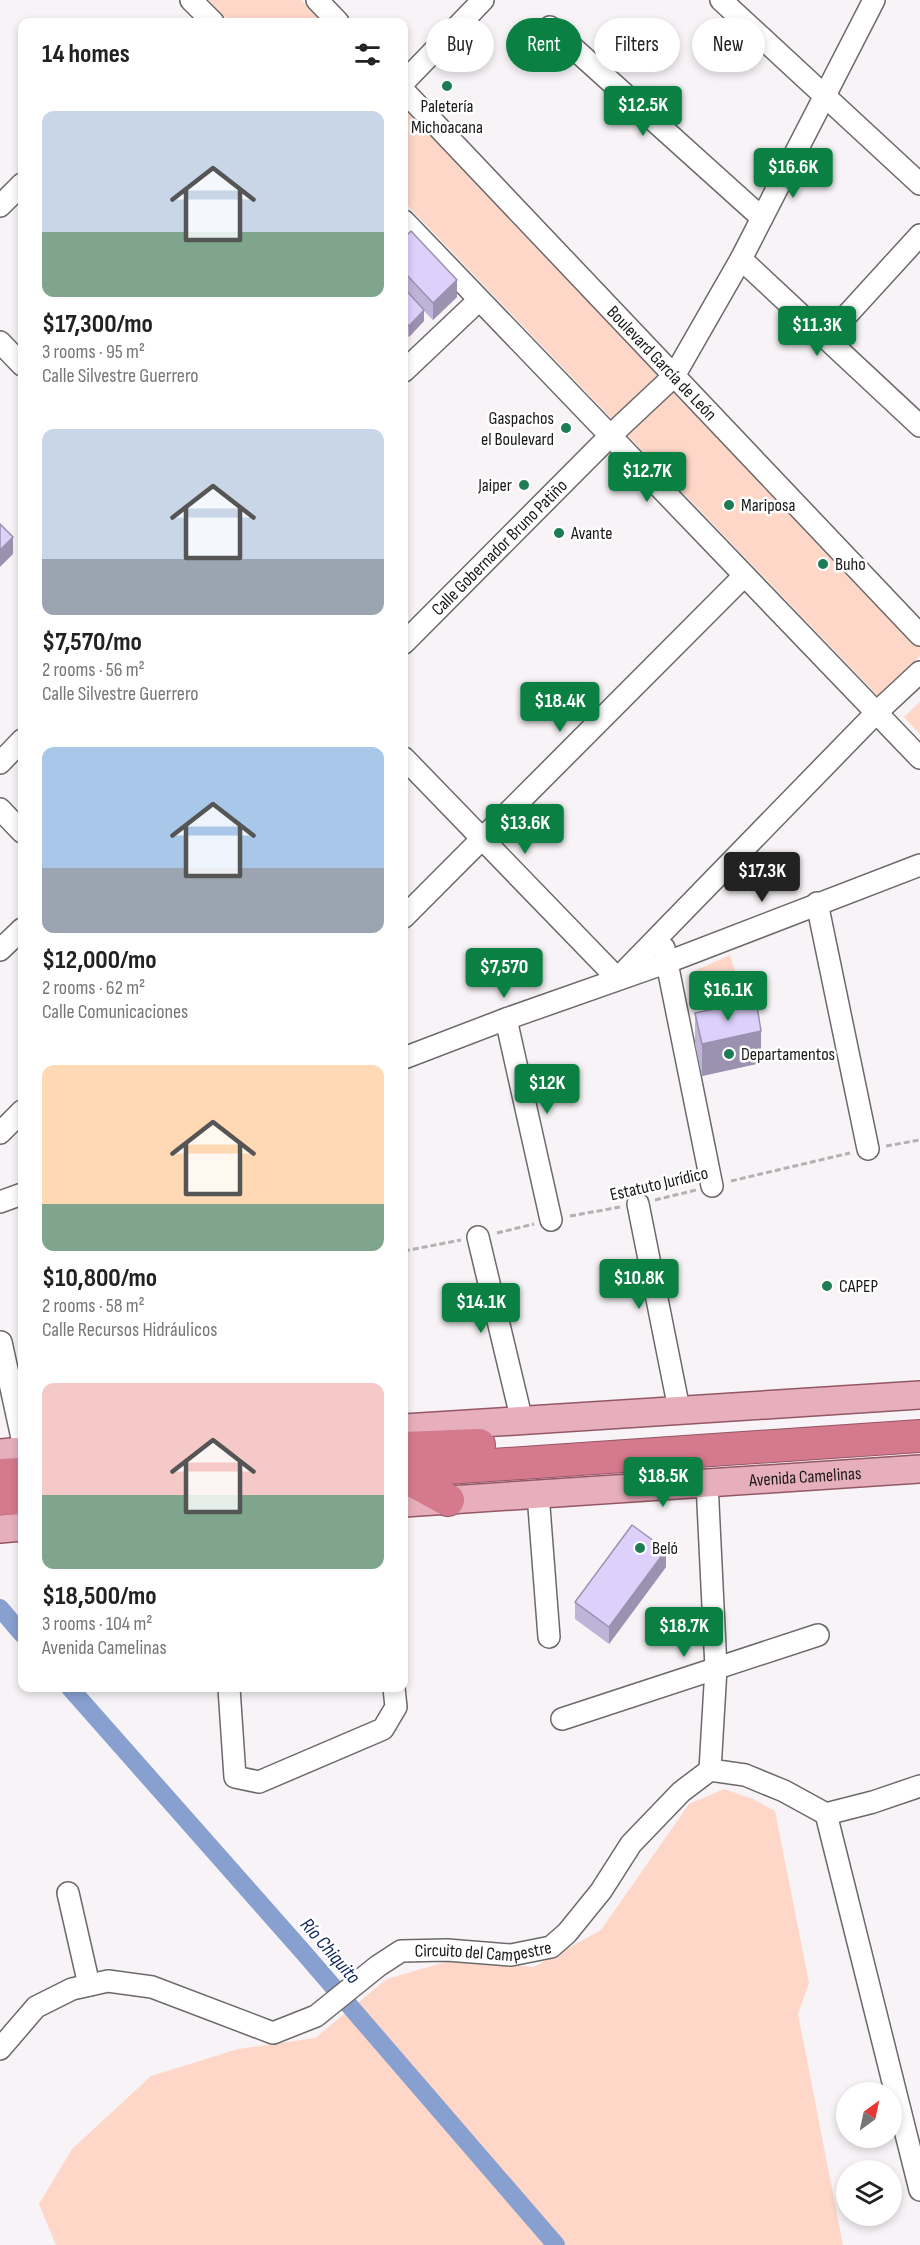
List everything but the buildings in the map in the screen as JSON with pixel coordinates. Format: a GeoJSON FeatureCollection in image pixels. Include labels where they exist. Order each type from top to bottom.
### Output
{"type":"FeatureCollection","features":[{"type":"Feature","properties":{"kind":"highway"},"geometry":{"type":"LineString","coordinates":[[408,1453],[514,1443],[920,1418]]}},
{"type":"Feature","properties":{"kind":"highway","name":"Avenida Camelinas"},"geometry":{"type":"LineString","coordinates":[[408,1453],[920,1436]]}},
{"type":"Feature","properties":{"kind":"highway"},"geometry":{"type":"LineString","coordinates":[[408,1456],[448,1500]]}},
{"type":"Feature","properties":{"kind":"highway"},"geometry":{"type":"LineString","coordinates":[[0,1475],[18,1474]]}},
{"type":"Feature","properties":{"kind":"highway"},"geometry":{"type":"LineString","coordinates":[[0,1499],[18,1498]]}},
{"type":"Feature","properties":{"kind":"main road"},"geometry":{"type":"LineString","coordinates":[[408,1452],[522,1421],[920,1395]]}},
{"type":"Feature","properties":{"kind":"main road"},"geometry":{"type":"LineString","coordinates":[[0,1453],[18,1451]]}},
{"type":"Feature","properties":{"kind":"main road","name":"Avenida Camelinas"},"geometry":{"type":"LineString","coordinates":[[408,1503],[920,1469]]}},
{"type":"Feature","properties":{"kind":"main road"},"geometry":{"type":"LineString","coordinates":[[0,1529],[18,1527]]}},
{"type":"Feature","properties":{"kind":"street"},"geometry":{"type":"LineString","coordinates":[[317,0],[334,18]]}},
{"type":"Feature","properties":{"kind":"street"},"geometry":{"type":"LineString","coordinates":[[408,78],[483,0]]}},
{"type":"Feature","properties":{"kind":"street"},"geometry":{"type":"LineString","coordinates":[[721,0],[920,184]]}},
{"type":"Feature","properties":{"kind":"street","name":"Calle Gobernador Bruno Patiño"},"geometry":{"type":"LineString","coordinates":[[408,639],[610,436],[674,376],[741,259],[874,0]]}},
{"type":"Feature","properties":{"kind":"street"},"geometry":{"type":"LineString","coordinates":[[582,56],[762,218]]}},
{"type":"Feature","properties":{"kind":"street","name":"Boulevard García de León"},"geometry":{"type":"LineString","coordinates":[[408,95],[920,635]]}},
{"type":"Feature","properties":{"kind":"street"},"geometry":{"type":"LineString","coordinates":[[0,206],[18,188]]}},
{"type":"Feature","properties":{"kind":"street"},"geometry":{"type":"LineString","coordinates":[[408,225],[920,758]]}},
{"type":"Feature","properties":{"kind":"street"},"geometry":{"type":"LineString","coordinates":[[826,338],[920,235]]}},
{"type":"Feature","properties":{"kind":"street"},"geometry":{"type":"LineString","coordinates":[[741,259],[920,426]]}},
{"type":"Feature","properties":{"kind":"street"},"geometry":{"type":"LineString","coordinates":[[408,367],[479,300]]}},
{"type":"Feature","properties":{"kind":"street"},"geometry":{"type":"LineString","coordinates":[[0,342],[18,361]]}},
{"type":"Feature","properties":{"kind":"street"},"geometry":{"type":"LineString","coordinates":[[408,913],[744,576]]}},
{"type":"Feature","properties":{"kind":"street"},"geometry":{"type":"LineString","coordinates":[[618,979],[876,713],[920,672]]}},
{"type":"Feature","properties":{"kind":"street"},"geometry":{"type":"LineString","coordinates":[[0,763],[18,744]]}},
{"type":"Feature","properties":{"kind":"street"},"geometry":{"type":"LineString","coordinates":[[408,762],[618,979]]}},
{"type":"Feature","properties":{"kind":"street"},"geometry":{"type":"LineString","coordinates":[[0,809],[18,828]]}},
{"type":"Feature","properties":{"kind":"street"},"geometry":{"type":"LineString","coordinates":[[408,1056],[668,962],[920,865]]}},
{"type":"Feature","properties":{"kind":"street"},"geometry":{"type":"LineString","coordinates":[[817,903],[868,1149]]}},
{"type":"Feature","properties":{"kind":"street"},"geometry":{"type":"LineString","coordinates":[[0,950],[18,933]]}},
{"type":"Feature","properties":{"kind":"street"},"geometry":{"type":"LineString","coordinates":[[661,935],[712,1186]]}},
{"type":"Feature","properties":{"kind":"street"},"geometry":{"type":"LineString","coordinates":[[506,1019],[551,1220]]}},
{"type":"Feature","properties":{"kind":"street"},"geometry":{"type":"LineString","coordinates":[[0,1133],[18,1115]]}},
{"type":"Feature","properties":{"kind":"street"},"geometry":{"type":"LineString","coordinates":[[0,1202],[18,1195]]}},
{"type":"Feature","properties":{"kind":"street"},"geometry":{"type":"LineString","coordinates":[[638,1204],[679,1409]]}},
{"type":"Feature","properties":{"kind":"street"},"geometry":{"type":"LineString","coordinates":[[478,1237],[522,1421]]}},
{"type":"Feature","properties":{"kind":"street"},"geometry":{"type":"LineString","coordinates":[[1,1342],[18,1420]]}},
{"type":"Feature","properties":{"kind":"street"},"geometry":{"type":"LineString","coordinates":[[708,1483],[716,1668],[710,1770],[745,1775],[784,1791],[826,1814],[873,1802],[920,1786]]}},
{"type":"Feature","properties":{"kind":"street"},"geometry":{"type":"LineString","coordinates":[[538,1494],[549,1637]]}},
{"type":"Feature","properties":{"kind":"street"},"geometry":{"type":"LineString","coordinates":[[562,1719],[818,1635]]}},
{"type":"Feature","properties":{"kind":"street"},"geometry":{"type":"LineString","coordinates":[[229,1692],[235,1777],[259,1782],[383,1729],[396,1707],[394,1692]]}},
{"type":"Feature","properties":{"kind":"street","name":"Circuito del Campestre"},"geometry":{"type":"LineString","coordinates":[[0,2049],[36,2007],[72,1989],[108,1980],[152,1987],[273,2033],[316,2016],[378,1965],[401,1951],[447,1950],[512,1955],[551,1947],[567,1933],[601,1891],[631,1844],[681,1792],[710,1770]]}},
{"type":"Feature","properties":{"kind":"street"},"geometry":{"type":"LineString","coordinates":[[826,1814],[920,2190]]}},
{"type":"Feature","properties":{"kind":"street"},"geometry":{"type":"LineString","coordinates":[[68,1893],[89,1985]]}},
{"type":"Feature","properties":{"kind":"path","name":"Estatuto Jurídico"},"geometry":{"type":"LineString","coordinates":[[408,1250],[638,1204],[868,1149],[920,1140]]}},
{"type":"Feature","properties":{"kind":"shaded area"},"geometry":{"type":"Polygon","coordinates":[[[209,0],[301,0],[318,18],[226,18],[209,0]]]}},
{"type":"Feature","properties":{"kind":"shaded area"},"geometry":{"type":"Polygon","coordinates":[[[408,111],[920,644],[920,656],[878,696],[408,206],[408,111]]]}},
{"type":"Feature","properties":{"kind":"shaded area"},"geometry":{"type":"Polygon","coordinates":[[[920,702],[920,734],[904,717],[920,702]]]}},
{"type":"Feature","properties":{"kind":"shaded area"},"geometry":{"type":"Polygon","coordinates":[[[730,955],[742,995],[703,1005],[696,970],[730,955]]]}},
{"type":"Feature","properties":{"kind":"shaded area"},"geometry":{"type":"Polygon","coordinates":[[[724,1789],[753,1799],[775,1811],[809,1983],[798,2014],[836,2209],[836,2226],[839,2226],[843,2245],[56,2245],[39,2204],[72,2149],[151,2076],[238,2049],[315,2038],[387,1979],[452,1960],[534,1967],[601,1930],[689,1804],[724,1789]]]}},
{"type":"Feature","properties":{"kind":"waterway","name":"Río Chiquito"},"geometry":{"type":"LineString","coordinates":[[0,1608],[18,1629]]}},
{"type":"Feature","properties":{"kind":"waterway","name":"Río Chiquito"},"geometry":{"type":"LineString","coordinates":[[74,1692],[304,1953],[556,2245]]}},
{"type":"Feature","properties":{"kind":"place","name":"Paletería Michoacana"},"geometry":{"type":"Point","coordinates":[447,86]}},
{"type":"Feature","properties":{"kind":"place","name":"Gaspachos el Boulevard"},"geometry":{"type":"Point","coordinates":[566,428]}},
{"type":"Feature","properties":{"kind":"place","name":"Jaiper"},"geometry":{"type":"Point","coordinates":[524,485]}},
{"type":"Feature","properties":{"kind":"place","name":"Mariposa"},"geometry":{"type":"Point","coordinates":[729,505]}},
{"type":"Feature","properties":{"kind":"place","name":"Avante"},"geometry":{"type":"Point","coordinates":[559,533]}},
{"type":"Feature","properties":{"kind":"place","name":"Buho"},"geometry":{"type":"Point","coordinates":[823,564]}},
{"type":"Feature","properties":{"kind":"place","name":"Departamentos"},"geometry":{"type":"Point","coordinates":[729,1054]}},
{"type":"Feature","properties":{"kind":"place","name":"CAPEP"},"geometry":{"type":"Point","coordinates":[827,1286]}},
{"type":"Feature","properties":{"kind":"place","name":"Beló"},"geometry":{"type":"Point","coordinates":[640,1548]}}]}
